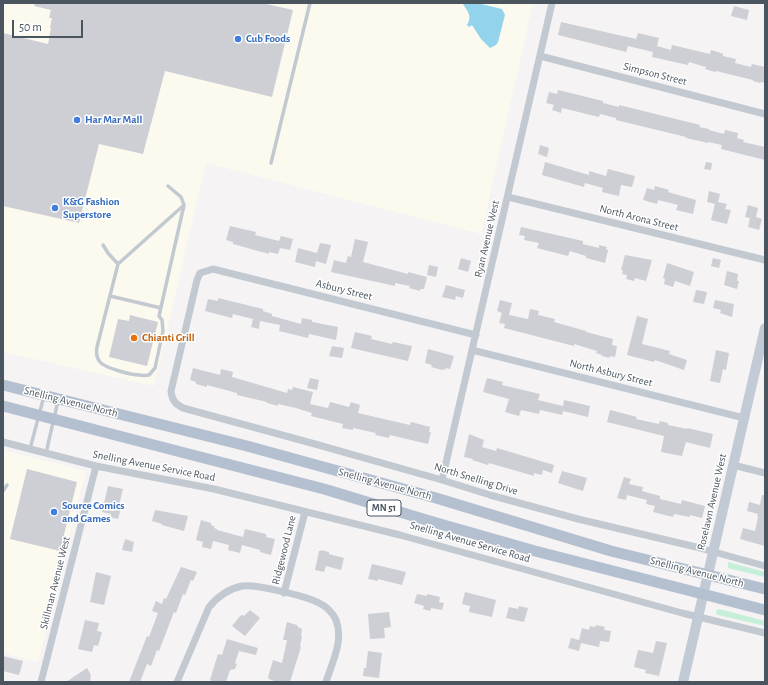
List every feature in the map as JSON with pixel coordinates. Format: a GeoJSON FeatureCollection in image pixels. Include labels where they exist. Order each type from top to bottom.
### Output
{"type":"FeatureCollection","features":[{"type":"Feature","properties":{"kind":"main road","name":"Snelling Avenue North"},"geometry":{"type":"LineString","coordinates":[[3,385],[254,448],[436,498],[611,551],[765,589]]}},
{"type":"Feature","properties":{"kind":"main road","name":"Snelling Avenue North"},"geometry":{"type":"LineString","coordinates":[[3,406],[324,489],[528,549],[765,610]]}},
{"type":"Feature","properties":{"kind":"street","name":"Ryan Avenue West"},"geometry":{"type":"LineString","coordinates":[[442,480],[552,3]]}},
{"type":"Feature","properties":{"kind":"street","name":"Simpson Street"},"geometry":{"type":"LineString","coordinates":[[540,56],[765,114]]}},
{"type":"Feature","properties":{"kind":"street","name":"North Arona Street"},"geometry":{"type":"LineString","coordinates":[[508,197],[765,260]]}},
{"type":"Feature","properties":{"kind":"street","name":"Asbury Street"},"geometry":{"type":"LineString","coordinates":[[183,408],[174,401],[171,391],[197,280],[200,273],[207,270],[220,270],[476,335]]}},
{"type":"Feature","properties":{"kind":"street","name":"Roselawn Avenue West"},"geometry":{"type":"LineString","coordinates":[[683,682],[765,328]]}},
{"type":"Feature","properties":{"kind":"street","name":"North Asbury Street"},"geometry":{"type":"LineString","coordinates":[[472,350],[744,418]]}},
{"type":"Feature","properties":{"kind":"street","name":"North Snelling Drive"},"geometry":{"type":"LineString","coordinates":[[183,408],[578,519],[765,566]]}},
{"type":"Feature","properties":{"kind":"street","name":"Snelling Avenue Service Road"},"geometry":{"type":"LineString","coordinates":[[3,442],[96,466],[214,489],[400,534],[765,633]]}},
{"type":"Feature","properties":{"kind":"street"},"geometry":{"type":"LineString","coordinates":[[733,465],[765,473]]}},
{"type":"Feature","properties":{"kind":"street","name":"Skillman Avenue West"},"geometry":{"type":"LineString","coordinates":[[41,682],[96,466]]}},
{"type":"Feature","properties":{"kind":"street","name":"Ridgewood Lane"},"geometry":{"type":"LineString","coordinates":[[284,593],[305,512]]}},
{"type":"Feature","properties":{"kind":"street"},"geometry":{"type":"LineString","coordinates":[[177,682],[209,607],[224,593],[233,588],[243,586],[257,586],[284,593],[320,603],[328,609],[336,620],[339,637],[326,682]]}},
{"type":"Feature","properties":{"kind":"lane"},"geometry":{"type":"LineString","coordinates":[[271,163],[310,3]]}},
{"type":"Feature","properties":{"kind":"lane"},"geometry":{"type":"LineString","coordinates":[[168,186],[181,197],[184,205],[159,316],[162,320],[163,331],[155,368],[149,375],[140,376],[109,367],[101,363],[96,354],[96,346],[118,264],[184,205]]}},
{"type":"Feature","properties":{"kind":"lane"},"geometry":{"type":"LineString","coordinates":[[103,245],[118,264]]}},
{"type":"Feature","properties":{"kind":"lane"},"geometry":{"type":"LineString","coordinates":[[110,296],[161,308]]}},
{"type":"Feature","properties":{"kind":"lane"},"geometry":{"type":"LineString","coordinates":[[30,449],[44,395]]}},
{"type":"Feature","properties":{"kind":"lane"},"geometry":{"type":"LineString","coordinates":[[46,453],[58,399]]}},
{"type":"Feature","properties":{"kind":"lane"},"geometry":{"type":"LineString","coordinates":[[3,491],[7,485]]}},
{"type":"Feature","properties":{"kind":"shaded area","name":"Har Mar Mall"},"geometry":{"type":"Polygon","coordinates":[[[3,3],[533,3],[481,234],[206,163],[154,386],[3,352],[3,3]]]}},
{"type":"Feature","properties":{"kind":"shaded area"},"geometry":{"type":"Polygon","coordinates":[[[3,450],[86,471],[38,662],[3,653],[3,450]]]}},
{"type":"Feature","properties":{"kind":"green space"},"geometry":{"type":"Polygon","coordinates":[[[728,562],[765,572],[765,577],[728,568],[728,562]]]}},
{"type":"Feature","properties":{"kind":"green space"},"geometry":{"type":"Polygon","coordinates":[[[719,609],[765,621],[765,626],[718,615],[716,614],[717,610],[719,609]]]}},
{"type":"Feature","properties":{"kind":"water"},"geometry":{"type":"Polygon","coordinates":[[[462,3],[477,3],[502,9],[505,15],[496,45],[490,48],[481,39],[472,25],[469,27],[467,25],[469,22],[469,16],[462,3]]]}},
{"type":"Feature","properties":{"kind":"building","name":"Har Mar Mall"},"geometry":{"type":"Polygon","coordinates":[[[35,3],[262,3],[293,10],[272,97],[165,71],[143,154],[99,144],[79,223],[3,206],[3,33],[48,44],[52,18],[49,18],[51,10],[34,6],[35,3]]]}},
{"type":"Feature","properties":{"kind":"building"},"geometry":{"type":"Polygon","coordinates":[[[734,6],[749,10],[747,20],[731,16],[734,6]]]}},
{"type":"Feature","properties":{"kind":"building"},"geometry":{"type":"Polygon","coordinates":[[[561,22],[636,39],[638,33],[659,38],[657,46],[671,50],[672,45],[710,54],[711,50],[718,52],[723,54],[723,56],[736,59],[735,63],[751,67],[752,64],[765,67],[765,83],[715,72],[705,69],[706,67],[689,62],[688,65],[652,57],[653,52],[628,46],[626,52],[558,35],[561,22]]]}},
{"type":"Feature","properties":{"kind":"building"},"geometry":{"type":"Polygon","coordinates":[[[558,90],[603,101],[603,103],[619,107],[619,105],[700,125],[699,127],[724,134],[725,130],[738,133],[737,138],[744,140],[743,142],[765,147],[765,160],[721,149],[722,145],[686,138],[616,120],[616,118],[600,114],[599,117],[562,108],[561,113],[552,110],[554,105],[546,103],[549,92],[557,94],[558,90]]]}},
{"type":"Feature","properties":{"kind":"building"},"geometry":{"type":"Polygon","coordinates":[[[540,145],[549,148],[547,157],[538,154],[540,145]]]}},
{"type":"Feature","properties":{"kind":"building"},"geometry":{"type":"Polygon","coordinates":[[[545,162],[589,175],[589,171],[606,176],[608,169],[635,176],[632,187],[621,185],[619,196],[602,192],[603,188],[585,183],[584,187],[542,175],[545,162]]]}},
{"type":"Feature","properties":{"kind":"building"},"geometry":{"type":"Polygon","coordinates":[[[706,162],[712,163],[711,170],[704,169],[706,162]]]}},
{"type":"Feature","properties":{"kind":"building"},"geometry":{"type":"Polygon","coordinates":[[[655,186],[669,190],[668,192],[696,200],[693,214],[676,210],[678,205],[658,200],[657,204],[643,200],[647,188],[654,190],[655,186]]]}},
{"type":"Feature","properties":{"kind":"building"},"geometry":{"type":"Polygon","coordinates":[[[709,191],[720,194],[718,202],[727,204],[725,209],[731,210],[727,224],[711,220],[715,204],[707,202],[709,191]]]}},
{"type":"Feature","properties":{"kind":"building"},"geometry":{"type":"Polygon","coordinates":[[[748,205],[758,208],[756,217],[762,219],[759,230],[748,227],[750,218],[745,217],[748,205]]]}},
{"type":"Feature","properties":{"kind":"building"},"geometry":{"type":"Polygon","coordinates":[[[230,226],[256,232],[255,235],[279,241],[281,236],[293,239],[290,250],[280,248],[278,254],[269,252],[269,254],[233,244],[233,242],[226,240],[230,226]]]}},
{"type":"Feature","properties":{"kind":"building"},"geometry":{"type":"Polygon","coordinates":[[[521,227],[583,241],[583,244],[599,248],[599,245],[607,247],[606,249],[608,250],[605,263],[586,258],[586,256],[570,251],[568,256],[537,248],[539,243],[524,240],[525,236],[519,235],[521,227]]]}},
{"type":"Feature","properties":{"kind":"building"},"geometry":{"type":"Polygon","coordinates":[[[355,239],[368,242],[363,262],[408,274],[408,272],[427,277],[424,289],[420,289],[420,291],[409,288],[410,286],[395,283],[395,286],[331,272],[334,260],[346,263],[348,256],[351,257],[355,239]]]}},
{"type":"Feature","properties":{"kind":"building"},"geometry":{"type":"Polygon","coordinates":[[[320,243],[331,245],[326,264],[316,261],[315,267],[295,262],[298,248],[317,253],[320,243]]]}},
{"type":"Feature","properties":{"kind":"building"},"geometry":{"type":"Polygon","coordinates":[[[625,255],[652,260],[646,281],[635,278],[634,281],[626,279],[627,275],[622,274],[623,270],[621,270],[625,255]]]}},
{"type":"Feature","properties":{"kind":"building"},"geometry":{"type":"Polygon","coordinates":[[[461,258],[471,261],[468,272],[458,269],[461,258]]]}},
{"type":"Feature","properties":{"kind":"building"},"geometry":{"type":"Polygon","coordinates":[[[713,258],[721,260],[719,268],[711,266],[713,258]]]}},
{"type":"Feature","properties":{"kind":"building"},"geometry":{"type":"Polygon","coordinates":[[[667,263],[694,272],[690,286],[675,281],[673,287],[664,284],[665,279],[663,278],[667,263]]]}},
{"type":"Feature","properties":{"kind":"building"},"geometry":{"type":"Polygon","coordinates":[[[429,265],[438,267],[436,277],[427,275],[429,265]]]}},
{"type":"Feature","properties":{"kind":"building"},"geometry":{"type":"Polygon","coordinates":[[[727,271],[738,274],[737,281],[739,281],[737,289],[724,285],[727,271]]]}},
{"type":"Feature","properties":{"kind":"building"},"geometry":{"type":"Polygon","coordinates":[[[446,285],[465,290],[463,298],[456,296],[455,300],[442,297],[446,285]]]}},
{"type":"Feature","properties":{"kind":"building"},"geometry":{"type":"Polygon","coordinates":[[[696,290],[707,292],[704,304],[693,302],[696,290]]]}},
{"type":"Feature","properties":{"kind":"building"},"geometry":{"type":"Polygon","coordinates":[[[218,298],[263,309],[263,311],[272,314],[272,316],[301,324],[302,318],[312,320],[312,322],[338,327],[336,340],[309,334],[308,338],[279,331],[280,325],[260,321],[259,329],[251,327],[253,319],[233,314],[232,318],[205,311],[208,299],[218,301],[218,298]]]}},
{"type":"Feature","properties":{"kind":"building"},"geometry":{"type":"Polygon","coordinates":[[[500,300],[512,303],[509,315],[528,319],[530,309],[539,311],[538,315],[555,319],[554,322],[613,339],[612,345],[617,346],[615,357],[610,356],[609,358],[596,353],[597,351],[574,344],[574,346],[504,328],[505,324],[499,323],[502,313],[497,311],[500,300]]]}},
{"type":"Feature","properties":{"kind":"building"},"geometry":{"type":"Polygon","coordinates":[[[715,300],[734,304],[732,317],[720,313],[721,310],[713,308],[715,300]]]}},
{"type":"Feature","properties":{"kind":"building","name":"Chianti Grill"},"geometry":{"type":"Polygon","coordinates":[[[130,315],[158,322],[147,366],[109,357],[118,319],[129,321],[130,315]]]}},
{"type":"Feature","properties":{"kind":"building"},"geometry":{"type":"Polygon","coordinates":[[[637,316],[648,319],[642,344],[670,351],[669,354],[687,360],[684,370],[655,360],[654,362],[627,355],[637,316]]]}},
{"type":"Feature","properties":{"kind":"building"},"geometry":{"type":"Polygon","coordinates":[[[355,332],[372,336],[371,339],[392,344],[393,342],[412,346],[408,361],[351,348],[355,332]]]}},
{"type":"Feature","properties":{"kind":"building"},"geometry":{"type":"Polygon","coordinates":[[[332,346],[344,348],[342,358],[329,356],[332,346]]]}},
{"type":"Feature","properties":{"kind":"building"},"geometry":{"type":"Polygon","coordinates":[[[428,349],[454,356],[450,369],[446,368],[445,370],[442,370],[431,367],[432,365],[425,363],[428,349]]]}},
{"type":"Feature","properties":{"kind":"building"},"geometry":{"type":"Polygon","coordinates":[[[716,350],[729,353],[726,370],[723,369],[720,383],[710,381],[716,350]]]}},
{"type":"Feature","properties":{"kind":"building"},"geometry":{"type":"Polygon","coordinates":[[[193,368],[220,375],[221,369],[233,372],[232,377],[287,393],[288,389],[292,390],[293,387],[313,392],[310,404],[328,408],[330,402],[349,407],[351,402],[360,405],[358,413],[410,425],[411,422],[430,427],[429,432],[431,432],[428,444],[390,435],[389,438],[375,435],[376,433],[353,428],[353,430],[342,428],[343,424],[311,416],[312,413],[296,408],[278,404],[278,406],[237,395],[237,393],[207,385],[207,387],[196,384],[196,382],[190,380],[193,368]]]}},
{"type":"Feature","properties":{"kind":"building"},"geometry":{"type":"Polygon","coordinates":[[[310,378],[319,380],[317,390],[307,388],[310,378]]]}},
{"type":"Feature","properties":{"kind":"building"},"geometry":{"type":"Polygon","coordinates":[[[487,378],[503,382],[502,385],[540,394],[538,400],[563,406],[564,400],[590,406],[588,417],[563,411],[562,415],[540,410],[539,414],[521,410],[519,416],[505,412],[509,399],[483,392],[487,378]]]}},
{"type":"Feature","properties":{"kind":"building"},"geometry":{"type":"Polygon","coordinates":[[[610,410],[637,417],[636,419],[659,424],[660,421],[668,423],[668,425],[713,434],[710,448],[686,442],[682,456],[661,452],[664,436],[607,422],[610,410]]]}},
{"type":"Feature","properties":{"kind":"building"},"geometry":{"type":"Polygon","coordinates":[[[469,434],[484,440],[482,447],[496,451],[497,448],[554,465],[552,473],[543,470],[542,475],[534,473],[534,476],[489,463],[488,465],[464,457],[469,434]]]}},
{"type":"Feature","properties":{"kind":"building"},"geometry":{"type":"Polygon","coordinates":[[[27,469],[77,482],[60,551],[10,539],[27,469]]]}},
{"type":"Feature","properties":{"kind":"building"},"geometry":{"type":"Polygon","coordinates":[[[562,471],[587,478],[583,491],[558,483],[562,471]]]}},
{"type":"Feature","properties":{"kind":"building"},"geometry":{"type":"Polygon","coordinates":[[[624,477],[631,479],[629,484],[643,487],[642,491],[660,496],[660,499],[681,504],[682,500],[705,506],[702,518],[690,515],[690,517],[674,514],[673,517],[653,512],[655,506],[646,504],[647,500],[627,495],[626,500],[617,498],[624,477]]]}},
{"type":"Feature","properties":{"kind":"building"},"geometry":{"type":"Polygon","coordinates":[[[108,486],[123,489],[119,505],[122,505],[118,519],[110,517],[111,514],[102,512],[108,486]]]}},
{"type":"Feature","properties":{"kind":"building"},"geometry":{"type":"Polygon","coordinates":[[[762,495],[765,495],[765,546],[740,539],[743,528],[755,531],[758,514],[747,511],[749,502],[760,505],[762,495]]]}},
{"type":"Feature","properties":{"kind":"building"},"geometry":{"type":"Polygon","coordinates":[[[155,510],[188,516],[184,531],[152,521],[155,510]]]}},
{"type":"Feature","properties":{"kind":"building"},"geometry":{"type":"Polygon","coordinates":[[[201,520],[211,523],[211,525],[217,530],[243,537],[245,529],[266,534],[266,537],[275,539],[271,555],[242,545],[240,553],[228,550],[229,545],[213,541],[211,549],[202,547],[203,542],[196,540],[201,520]]]}},
{"type":"Feature","properties":{"kind":"building"},"geometry":{"type":"Polygon","coordinates":[[[125,539],[134,542],[132,552],[122,550],[125,539]]]}},
{"type":"Feature","properties":{"kind":"building"},"geometry":{"type":"Polygon","coordinates":[[[321,550],[344,558],[341,570],[326,566],[324,572],[315,570],[319,551],[321,550]]]}},
{"type":"Feature","properties":{"kind":"building"},"geometry":{"type":"Polygon","coordinates":[[[372,564],[406,572],[402,585],[378,579],[378,581],[368,579],[372,564]]]}},
{"type":"Feature","properties":{"kind":"building"},"geometry":{"type":"Polygon","coordinates":[[[181,567],[197,572],[193,581],[191,580],[185,595],[183,594],[176,613],[174,612],[159,651],[157,650],[151,666],[147,664],[140,682],[129,682],[147,636],[149,637],[158,613],[152,611],[156,601],[162,604],[164,598],[166,599],[181,567]]]}},
{"type":"Feature","properties":{"kind":"building"},"geometry":{"type":"Polygon","coordinates":[[[96,572],[111,576],[104,605],[90,602],[96,572]]]}},
{"type":"Feature","properties":{"kind":"building"},"geometry":{"type":"Polygon","coordinates":[[[465,592],[496,600],[492,617],[469,612],[470,606],[462,604],[465,592]]]}},
{"type":"Feature","properties":{"kind":"building"},"geometry":{"type":"Polygon","coordinates":[[[417,594],[427,596],[427,594],[440,597],[439,602],[444,603],[442,610],[431,608],[430,611],[423,609],[424,606],[414,603],[417,594]]]}},
{"type":"Feature","properties":{"kind":"building"},"geometry":{"type":"Polygon","coordinates":[[[519,606],[528,608],[524,622],[506,618],[509,607],[518,609],[519,606]]]}},
{"type":"Feature","properties":{"kind":"building"},"geometry":{"type":"Polygon","coordinates":[[[250,610],[260,618],[245,636],[232,626],[240,616],[244,616],[250,610]]]}},
{"type":"Feature","properties":{"kind":"building"},"geometry":{"type":"Polygon","coordinates":[[[389,612],[391,627],[384,628],[385,638],[370,639],[368,614],[389,612]]]}},
{"type":"Feature","properties":{"kind":"building"},"geometry":{"type":"Polygon","coordinates":[[[85,620],[99,623],[97,631],[102,632],[98,646],[94,645],[92,652],[78,649],[85,620]]]}},
{"type":"Feature","properties":{"kind":"building"},"geometry":{"type":"Polygon","coordinates":[[[287,622],[297,625],[302,629],[301,647],[290,682],[274,682],[268,677],[273,660],[282,663],[287,640],[283,640],[287,622]]]}},
{"type":"Feature","properties":{"kind":"building"},"geometry":{"type":"Polygon","coordinates":[[[596,625],[605,627],[604,630],[611,631],[609,642],[600,641],[599,647],[581,643],[579,651],[568,648],[571,638],[579,640],[582,628],[589,630],[590,626],[595,627],[596,625]]]}},
{"type":"Feature","properties":{"kind":"building"},"geometry":{"type":"Polygon","coordinates":[[[227,639],[258,648],[256,655],[239,651],[235,663],[237,664],[235,669],[230,670],[226,682],[212,682],[210,680],[218,654],[222,655],[227,639]]]}},
{"type":"Feature","properties":{"kind":"building"},"geometry":{"type":"Polygon","coordinates":[[[656,641],[667,643],[659,676],[645,673],[646,670],[634,667],[638,650],[653,653],[656,641]]]}},
{"type":"Feature","properties":{"kind":"building"},"geometry":{"type":"Polygon","coordinates":[[[368,651],[382,653],[379,678],[363,676],[364,668],[366,668],[368,651]]]}},
{"type":"Feature","properties":{"kind":"building"},"geometry":{"type":"Polygon","coordinates":[[[3,656],[23,661],[19,675],[3,671],[3,656]]]}},
{"type":"Feature","properties":{"kind":"building"},"geometry":{"type":"Polygon","coordinates":[[[87,668],[91,675],[90,682],[66,682],[87,668]]]}},
{"type":"Feature","properties":{"kind":"place","name":"Cub Foods"},"geometry":{"type":"Point","coordinates":[238,39]}},
{"type":"Feature","properties":{"kind":"place","name":"Har Mar Mall"},"geometry":{"type":"Point","coordinates":[77,120]}},
{"type":"Feature","properties":{"kind":"place","name":"K&G Fashion Superstore"},"geometry":{"type":"Point","coordinates":[55,208]}},
{"type":"Feature","properties":{"kind":"place","name":"Chianti Grill"},"geometry":{"type":"Point","coordinates":[134,338]}},
{"type":"Feature","properties":{"kind":"place","name":"Source Comics and Games"},"geometry":{"type":"Point","coordinates":[54,512]}}]}
